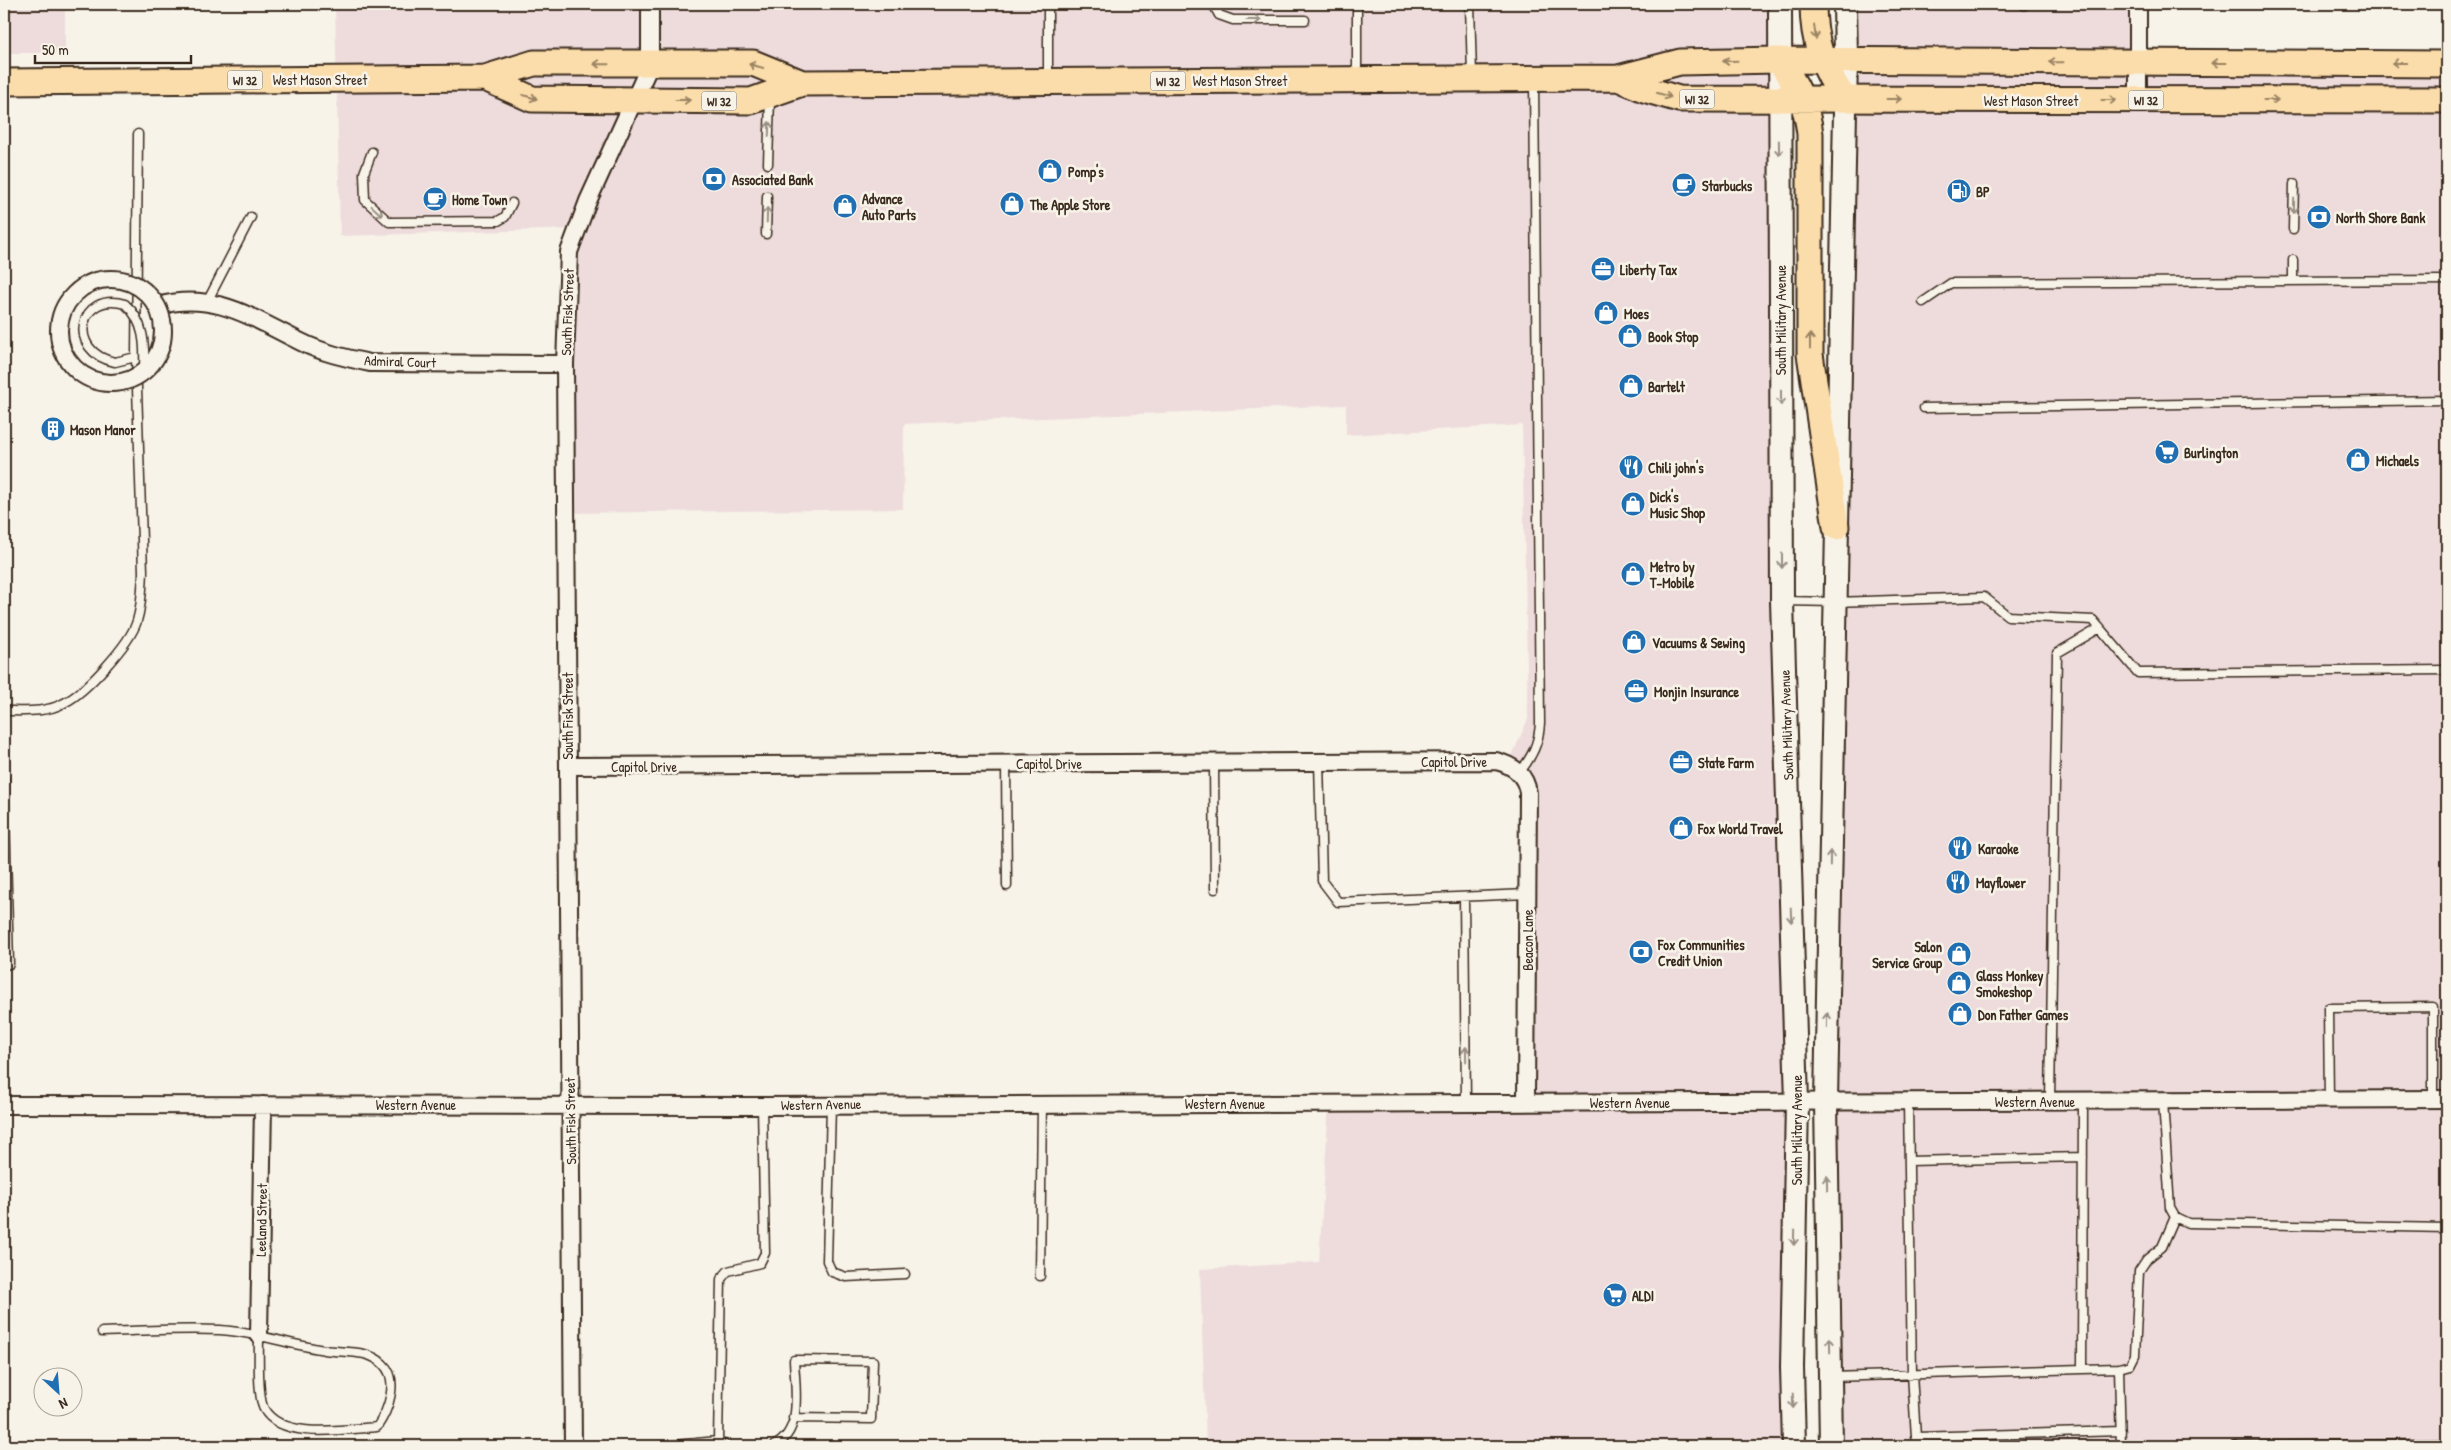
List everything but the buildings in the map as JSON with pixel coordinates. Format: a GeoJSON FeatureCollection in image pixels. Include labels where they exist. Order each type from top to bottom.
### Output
{"type":"FeatureCollection","features":[{"type":"Feature","properties":{"kind":"main road"},"geometry":{"type":"LineString","coordinates":[[1780,4],[1778,60],[1793,79],[1791,99],[1808,115],[1810,134],[1810,354],[1836,527]]}},
{"type":"Feature","properties":{"kind":"main road"},"geometry":{"type":"LineString","coordinates":[[1813,4],[1817,47],[1831,81],[1845,99]]}},
{"type":"Feature","properties":{"kind":"main road"},"geometry":{"type":"LineString","coordinates":[[1831,1446],[1826,1101],[1846,59],[1845,4]]}},
{"type":"Feature","properties":{"kind":"main road","name":"West Mason Street"},"geometry":{"type":"LineString","coordinates":[[486,78],[532,99],[750,101],[802,83],[1618,78],[1680,62],[1846,59],[2447,64]]}},
{"type":"Feature","properties":{"kind":"main road","name":"West Mason Street"},"geometry":{"type":"LineString","coordinates":[[4,82],[486,78],[534,63],[650,65],[753,63],[802,83]]}},
{"type":"Feature","properties":{"kind":"main road","name":"West Mason Street"},"geometry":{"type":"LineString","coordinates":[[1618,78],[1644,89],[1679,99],[2447,100]]}},
{"type":"Feature","properties":{"kind":"main road","name":"South Military Avenue"},"geometry":{"type":"LineString","coordinates":[[1791,99],[1782,601],[1797,1102],[1792,1367],[1794,1446]]}},
{"type":"Feature","properties":{"kind":"street","name":"South Fisk Street"},"geometry":{"type":"LineString","coordinates":[[573,1446],[565,364],[569,252],[588,201],[650,65],[650,4]]}},
{"type":"Feature","properties":{"kind":"street"},"geometry":{"type":"LineString","coordinates":[[2138,4],[2138,100]]}},
{"type":"Feature","properties":{"kind":"street"},"geometry":{"type":"LineString","coordinates":[[116,279],[133,284],[146,293],[157,306],[162,323],[162,341],[156,358],[140,364],[129,380],[111,384],[93,381],[77,372],[66,358],[59,343],[58,326],[62,310],[71,296],[84,286],[100,280],[116,279]]}},
{"type":"Feature","properties":{"kind":"street","name":"Admiral Court"},"geometry":{"type":"LineString","coordinates":[[157,306],[173,302],[207,302],[238,310],[302,342],[339,356],[370,363],[565,364]]}},
{"type":"Feature","properties":{"kind":"street","name":"Capitol Drive"},"geometry":{"type":"LineString","coordinates":[[568,766],[1496,761],[1508,764],[1521,776]]}},
{"type":"Feature","properties":{"kind":"street","name":"Beacon Lane"},"geometry":{"type":"LineString","coordinates":[[1521,776],[1528,793],[1526,1102]]}},
{"type":"Feature","properties":{"kind":"street","name":"Western Avenue"},"geometry":{"type":"LineString","coordinates":[[4,1105],[570,1104],[762,1106],[1042,1103],[2440,1099]]}},
{"type":"Feature","properties":{"kind":"street","name":"Leeland Street"},"geometry":{"type":"LineString","coordinates":[[259,1335],[263,1105]]}},
{"type":"Feature","properties":{"kind":"lane"},"geometry":{"type":"LineString","coordinates":[[1048,4],[1048,81]]}},
{"type":"Feature","properties":{"kind":"lane"},"geometry":{"type":"LineString","coordinates":[[1214,4],[1219,16],[1225,18],[1305,20]]}},
{"type":"Feature","properties":{"kind":"lane"},"geometry":{"type":"LineString","coordinates":[[1357,4],[1357,79]]}},
{"type":"Feature","properties":{"kind":"lane"},"geometry":{"type":"LineString","coordinates":[[1470,4],[1472,79]]}},
{"type":"Feature","properties":{"kind":"lane"},"geometry":{"type":"LineString","coordinates":[[1521,776],[1536,746],[1540,723],[1534,79]]}},
{"type":"Feature","properties":{"kind":"lane"},"geometry":{"type":"LineString","coordinates":[[768,164],[770,94]]}},
{"type":"Feature","properties":{"kind":"lane"},"geometry":{"type":"LineString","coordinates":[[4,711],[36,711],[64,704],[107,665],[128,640],[137,623],[141,605],[143,572],[138,134]]}},
{"type":"Feature","properties":{"kind":"lane"},"geometry":{"type":"LineString","coordinates":[[372,152],[364,173],[365,200],[389,222],[498,221],[509,211],[512,203]]}},
{"type":"Feature","properties":{"kind":"lane"},"geometry":{"type":"LineString","coordinates":[[2294,184],[2294,229]]}},
{"type":"Feature","properties":{"kind":"lane"},"geometry":{"type":"LineString","coordinates":[[766,234],[767,196]]}},
{"type":"Feature","properties":{"kind":"lane"},"geometry":{"type":"LineString","coordinates":[[207,302],[251,217]]}},
{"type":"Feature","properties":{"kind":"lane"},"geometry":{"type":"LineString","coordinates":[[2293,260],[2293,281]]}},
{"type":"Feature","properties":{"kind":"lane"},"geometry":{"type":"LineString","coordinates":[[1923,302],[1950,283],[2447,280]]}},
{"type":"Feature","properties":{"kind":"lane"},"geometry":{"type":"LineString","coordinates":[[117,301],[125,304],[139,320],[142,333],[140,364],[104,360],[95,354],[85,341],[82,331],[83,323],[91,310],[108,302],[117,301]]}},
{"type":"Feature","properties":{"kind":"lane"},"geometry":{"type":"LineString","coordinates":[[1924,408],[2447,400]]}},
{"type":"Feature","properties":{"kind":"lane"},"geometry":{"type":"LineString","coordinates":[[1782,601],[1835,602],[1984,597],[2008,616],[2092,620],[2138,673],[2447,670]]}},
{"type":"Feature","properties":{"kind":"lane"},"geometry":{"type":"LineString","coordinates":[[2050,1101],[2057,653],[2100,628]]}},
{"type":"Feature","properties":{"kind":"lane"},"geometry":{"type":"LineString","coordinates":[[1214,762],[1215,889]]}},
{"type":"Feature","properties":{"kind":"lane"},"geometry":{"type":"LineString","coordinates":[[1319,762],[1322,881],[1338,902],[1527,894]]}},
{"type":"Feature","properties":{"kind":"lane"},"geometry":{"type":"LineString","coordinates":[[1006,763],[1007,886]]}},
{"type":"Feature","properties":{"kind":"lane"},"geometry":{"type":"LineString","coordinates":[[4,778],[9,964],[4,965]]}},
{"type":"Feature","properties":{"kind":"lane"},"geometry":{"type":"LineString","coordinates":[[1464,897],[1466,1102]]}},
{"type":"Feature","properties":{"kind":"lane"},"geometry":{"type":"LineString","coordinates":[[2329,1100],[2328,1008],[2356,1007],[2433,1007],[2440,1099]]}},
{"type":"Feature","properties":{"kind":"lane"},"geometry":{"type":"LineString","coordinates":[[2082,1369],[2083,1101]]}},
{"type":"Feature","properties":{"kind":"lane"},"geometry":{"type":"LineString","coordinates":[[2163,1101],[2170,1208],[2175,1217],[2188,1223],[2447,1228]]}},
{"type":"Feature","properties":{"kind":"lane"},"geometry":{"type":"LineString","coordinates":[[1908,1102],[1912,1374],[1916,1437],[2121,1431]]}},
{"type":"Feature","properties":{"kind":"lane"},"geometry":{"type":"LineString","coordinates":[[1040,1276],[1042,1103]]}},
{"type":"Feature","properties":{"kind":"lane"},"geometry":{"type":"LineString","coordinates":[[831,1104],[827,1261],[832,1272],[846,1277],[905,1274]]}},
{"type":"Feature","properties":{"kind":"lane"},"geometry":{"type":"LineString","coordinates":[[718,1441],[721,1279],[728,1271],[760,1263],[765,1254],[762,1106]]}},
{"type":"Feature","properties":{"kind":"lane"},"geometry":{"type":"LineString","coordinates":[[1909,1161],[2083,1157]]}},
{"type":"Feature","properties":{"kind":"lane"},"geometry":{"type":"LineString","coordinates":[[1831,1377],[2119,1368],[2130,1365],[2135,1355],[2139,1271],[2147,1259],[2162,1246],[2175,1217]]}},
{"type":"Feature","properties":{"kind":"lane"},"geometry":{"type":"LineString","coordinates":[[102,1332],[220,1330],[259,1335],[324,1350],[370,1355],[384,1364],[391,1377],[387,1412],[377,1427],[306,1431],[276,1421],[263,1408],[260,1389],[259,1335]]}},
{"type":"Feature","properties":{"kind":"lane"},"geometry":{"type":"LineString","coordinates":[[773,1446],[786,1438],[792,1429],[794,1360],[873,1361],[871,1419],[793,1418]]}},
{"type":"Feature","properties":{"kind":"lane"},"geometry":{"type":"LineString","coordinates":[[2119,1368],[2122,1446]]}},
{"type":"Feature","properties":{"kind":"lane"},"geometry":{"type":"LineString","coordinates":[[662,1446],[718,1441],[727,1446]]}},
{"type":"Feature","properties":{"kind":"lane"},"geometry":{"type":"LineString","coordinates":[[2235,1446],[2447,1444]]}},
{"type":"Feature","properties":{"kind":"shaded area"},"geometry":{"type":"Polygon","coordinates":[[[4,4],[65,4],[65,53],[4,53],[4,4]]]}},
{"type":"Feature","properties":{"kind":"shaded area"},"geometry":{"type":"Polygon","coordinates":[[[335,4],[1780,4],[1794,1446],[1206,1446],[1200,1269],[1319,1262],[1329,1103],[1526,1102],[1528,793],[1508,765],[1528,719],[1522,425],[1346,435],[1346,405],[904,424],[903,509],[566,513],[577,229],[340,236],[335,4]]]}},
{"type":"Feature","properties":{"kind":"shaded area"},"geometry":{"type":"Polygon","coordinates":[[[1845,4],[2138,4],[2138,76],[2447,78],[2447,1446],[1831,1446],[1845,4]]]}},
{"type":"Feature","properties":{"kind":"place","name":"Pomp's"},"geometry":{"type":"Point","coordinates":[1050,171]}},
{"type":"Feature","properties":{"kind":"place","name":"Associated Bank"},"geometry":{"type":"Point","coordinates":[714,179]}},
{"type":"Feature","properties":{"kind":"place","name":"Starbucks"},"geometry":{"type":"Point","coordinates":[1684,185]}},
{"type":"Feature","properties":{"kind":"place","name":"BP"},"geometry":{"type":"Point","coordinates":[1959,191]}},
{"type":"Feature","properties":{"kind":"place","name":"Home Town"},"geometry":{"type":"Point","coordinates":[435,199]}},
{"type":"Feature","properties":{"kind":"place","name":"The Apple Store"},"geometry":{"type":"Point","coordinates":[1012,204]}},
{"type":"Feature","properties":{"kind":"place","name":"Advance Auto Parts"},"geometry":{"type":"Point","coordinates":[845,206]}},
{"type":"Feature","properties":{"kind":"place","name":"North Shore Bank"},"geometry":{"type":"Point","coordinates":[2319,217]}},
{"type":"Feature","properties":{"kind":"place","name":"Liberty Tax"},"geometry":{"type":"Point","coordinates":[1603,269]}},
{"type":"Feature","properties":{"kind":"place","name":"Moes"},"geometry":{"type":"Point","coordinates":[1606,313]}},
{"type":"Feature","properties":{"kind":"place","name":"Book Stop"},"geometry":{"type":"Point","coordinates":[1630,336]}},
{"type":"Feature","properties":{"kind":"place","name":"Bartelt"},"geometry":{"type":"Point","coordinates":[1631,386]}},
{"type":"Feature","properties":{"kind":"place","name":"Mason Manor"},"geometry":{"type":"Point","coordinates":[53,429]}},
{"type":"Feature","properties":{"kind":"place","name":"Burlington"},"geometry":{"type":"Point","coordinates":[2167,452]}},
{"type":"Feature","properties":{"kind":"place","name":"Michaels"},"geometry":{"type":"Point","coordinates":[2358,460]}},
{"type":"Feature","properties":{"kind":"place","name":"Chili john's"},"geometry":{"type":"Point","coordinates":[1631,467]}},
{"type":"Feature","properties":{"kind":"place","name":"Dick's Music Shop"},"geometry":{"type":"Point","coordinates":[1633,504]}},
{"type":"Feature","properties":{"kind":"place","name":"Metro by T-Mobile"},"geometry":{"type":"Point","coordinates":[1633,574]}},
{"type":"Feature","properties":{"kind":"place","name":"Vacuums & Sewing"},"geometry":{"type":"Point","coordinates":[1634,642]}},
{"type":"Feature","properties":{"kind":"place","name":"Monjin Insurance"},"geometry":{"type":"Point","coordinates":[1636,691]}},
{"type":"Feature","properties":{"kind":"place","name":"State Farm"},"geometry":{"type":"Point","coordinates":[1681,762]}},
{"type":"Feature","properties":{"kind":"place","name":"Fox World Travel"},"geometry":{"type":"Point","coordinates":[1681,828]}},
{"type":"Feature","properties":{"kind":"place","name":"Karaoke"},"geometry":{"type":"Point","coordinates":[1960,848]}},
{"type":"Feature","properties":{"kind":"place","name":"Mayflower"},"geometry":{"type":"Point","coordinates":[1958,882]}},
{"type":"Feature","properties":{"kind":"place","name":"Fox Communities Credit Union"},"geometry":{"type":"Point","coordinates":[1641,952]}},
{"type":"Feature","properties":{"kind":"place","name":"Salon Service Group"},"geometry":{"type":"Point","coordinates":[1959,954]}},
{"type":"Feature","properties":{"kind":"place","name":"Glass Monkey Smokeshop"},"geometry":{"type":"Point","coordinates":[1959,983]}},
{"type":"Feature","properties":{"kind":"place","name":"Don Father Games"},"geometry":{"type":"Point","coordinates":[1960,1014]}},
{"type":"Feature","properties":{"kind":"place","name":"ALDI"},"geometry":{"type":"Point","coordinates":[1615,1295]}}]}
